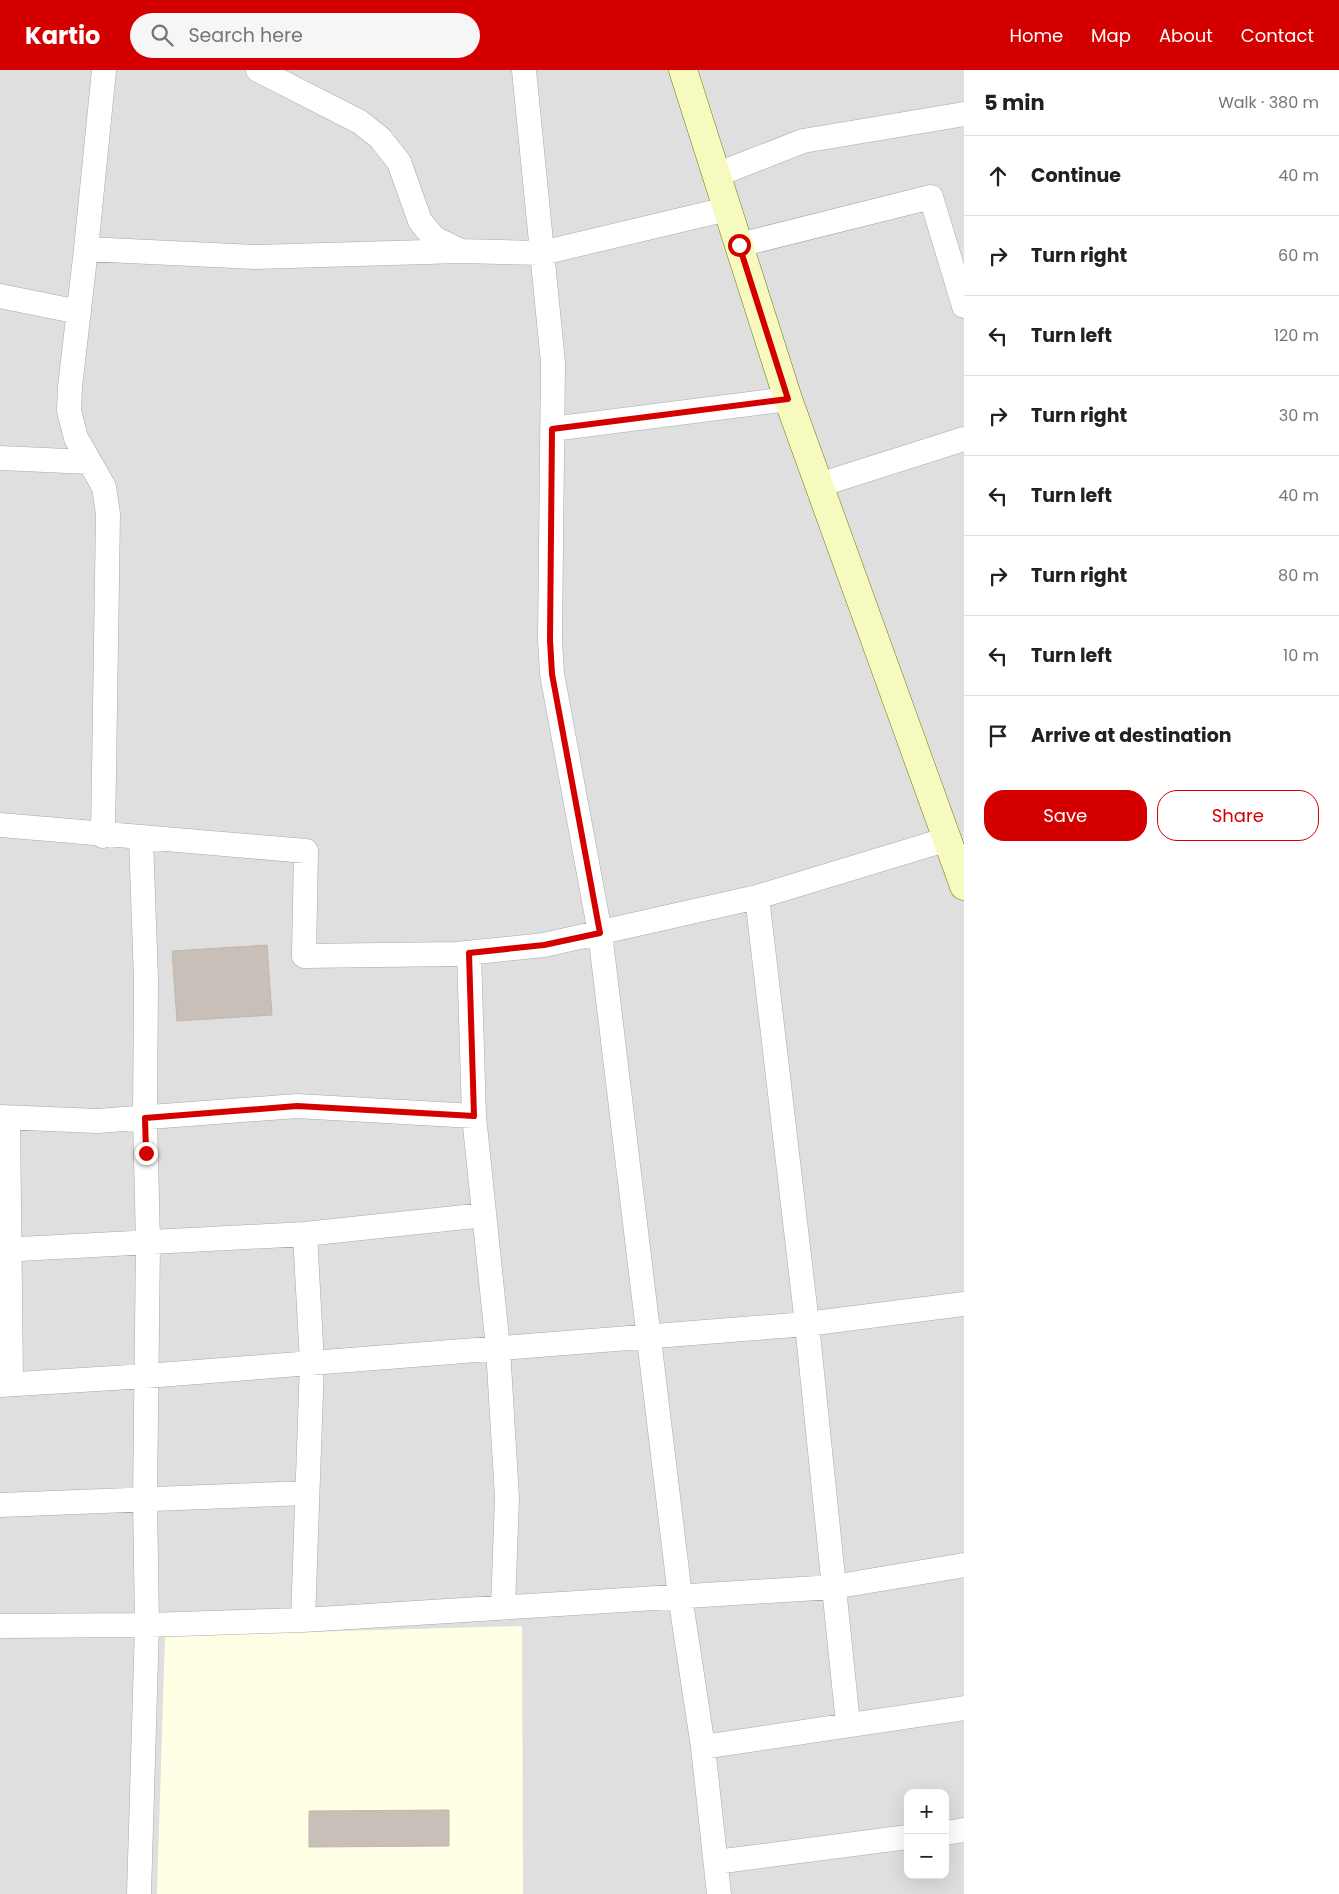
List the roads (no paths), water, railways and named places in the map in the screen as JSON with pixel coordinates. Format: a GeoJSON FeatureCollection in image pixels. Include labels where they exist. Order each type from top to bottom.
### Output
{"type":"FeatureCollection","features":[{"type":"Feature","properties":{"kind":"main road"},"geometry":{"type":"LineString","coordinates":[[683,70],[788,399],[964,886]]}},
{"type":"Feature","properties":{"kind":"street"},"geometry":{"type":"LineString","coordinates":[[103,836],[108,514],[104,487],[76,438],[70,411],[70,387],[104,70]]}},
{"type":"Feature","properties":{"kind":"street"},"geometry":{"type":"LineString","coordinates":[[258,70],[360,122],[380,138],[399,162],[420,220],[434,238],[462,251]]}},
{"type":"Feature","properties":{"kind":"street"},"geometry":{"type":"LineString","coordinates":[[524,70],[553,363],[550,640],[552,674],[600,933],[680,1596],[703,1747],[719,1894]]}},
{"type":"Feature","properties":{"kind":"street"},"geometry":{"type":"LineString","coordinates":[[716,175],[803,141],[964,114]]}},
{"type":"Feature","properties":{"kind":"street"},"geometry":{"type":"LineString","coordinates":[[739,245],[930,197],[964,306]]}},
{"type":"Feature","properties":{"kind":"street"},"geometry":{"type":"LineString","coordinates":[[86,249],[255,257],[462,251],[542,253],[727,209]]}},
{"type":"Feature","properties":{"kind":"street"},"geometry":{"type":"LineString","coordinates":[[0,296],[79,312]]}},
{"type":"Feature","properties":{"kind":"street"},"geometry":{"type":"LineString","coordinates":[[552,429],[788,399]]}},
{"type":"Feature","properties":{"kind":"street"},"geometry":{"type":"LineString","coordinates":[[819,485],[964,439]]}},
{"type":"Feature","properties":{"kind":"street"},"geometry":{"type":"LineString","coordinates":[[0,458],[90,462]]}},
{"type":"Feature","properties":{"kind":"street"},"geometry":{"type":"LineString","coordinates":[[0,825],[103,836],[306,851],[304,956],[469,953],[544,945],[757,898],[948,839]]}},
{"type":"Feature","properties":{"kind":"street"},"geometry":{"type":"LineString","coordinates":[[139,1894],[147,1625],[145,1499],[148,1242],[145,1118],[146,980],[140,838]]}},
{"type":"Feature","properties":{"kind":"street"},"geometry":{"type":"LineString","coordinates":[[757,898],[807,1324],[848,1724]]}},
{"type":"Feature","properties":{"kind":"street"},"geometry":{"type":"LineString","coordinates":[[469,953],[474,1116],[498,1348],[507,1498],[503,1608]]}},
{"type":"Feature","properties":{"kind":"street"},"geometry":{"type":"LineString","coordinates":[[474,1116],[297,1106],[97,1121],[4,1117],[5,1384],[146,1376],[807,1324],[964,1304]]}},
{"type":"Feature","properties":{"kind":"street"},"geometry":{"type":"LineString","coordinates":[[5,1250],[305,1234],[484,1215]]}},
{"type":"Feature","properties":{"kind":"street"},"geometry":{"type":"LineString","coordinates":[[303,1620],[312,1363],[305,1234]]}},
{"type":"Feature","properties":{"kind":"street"},"geometry":{"type":"LineString","coordinates":[[0,1505],[307,1493]]}},
{"type":"Feature","properties":{"kind":"street"},"geometry":{"type":"LineString","coordinates":[[0,1626],[147,1625],[303,1620],[503,1608],[833,1587],[964,1565]]}},
{"type":"Feature","properties":{"kind":"street"},"geometry":{"type":"LineString","coordinates":[[703,1747],[964,1708]]}},
{"type":"Feature","properties":{"kind":"street"},"geometry":{"type":"LineString","coordinates":[[949,1832],[964,1830]]}},
{"type":"Feature","properties":{"kind":"street"},"geometry":{"type":"LineString","coordinates":[[716,1862],[904,1838]]}}]}
